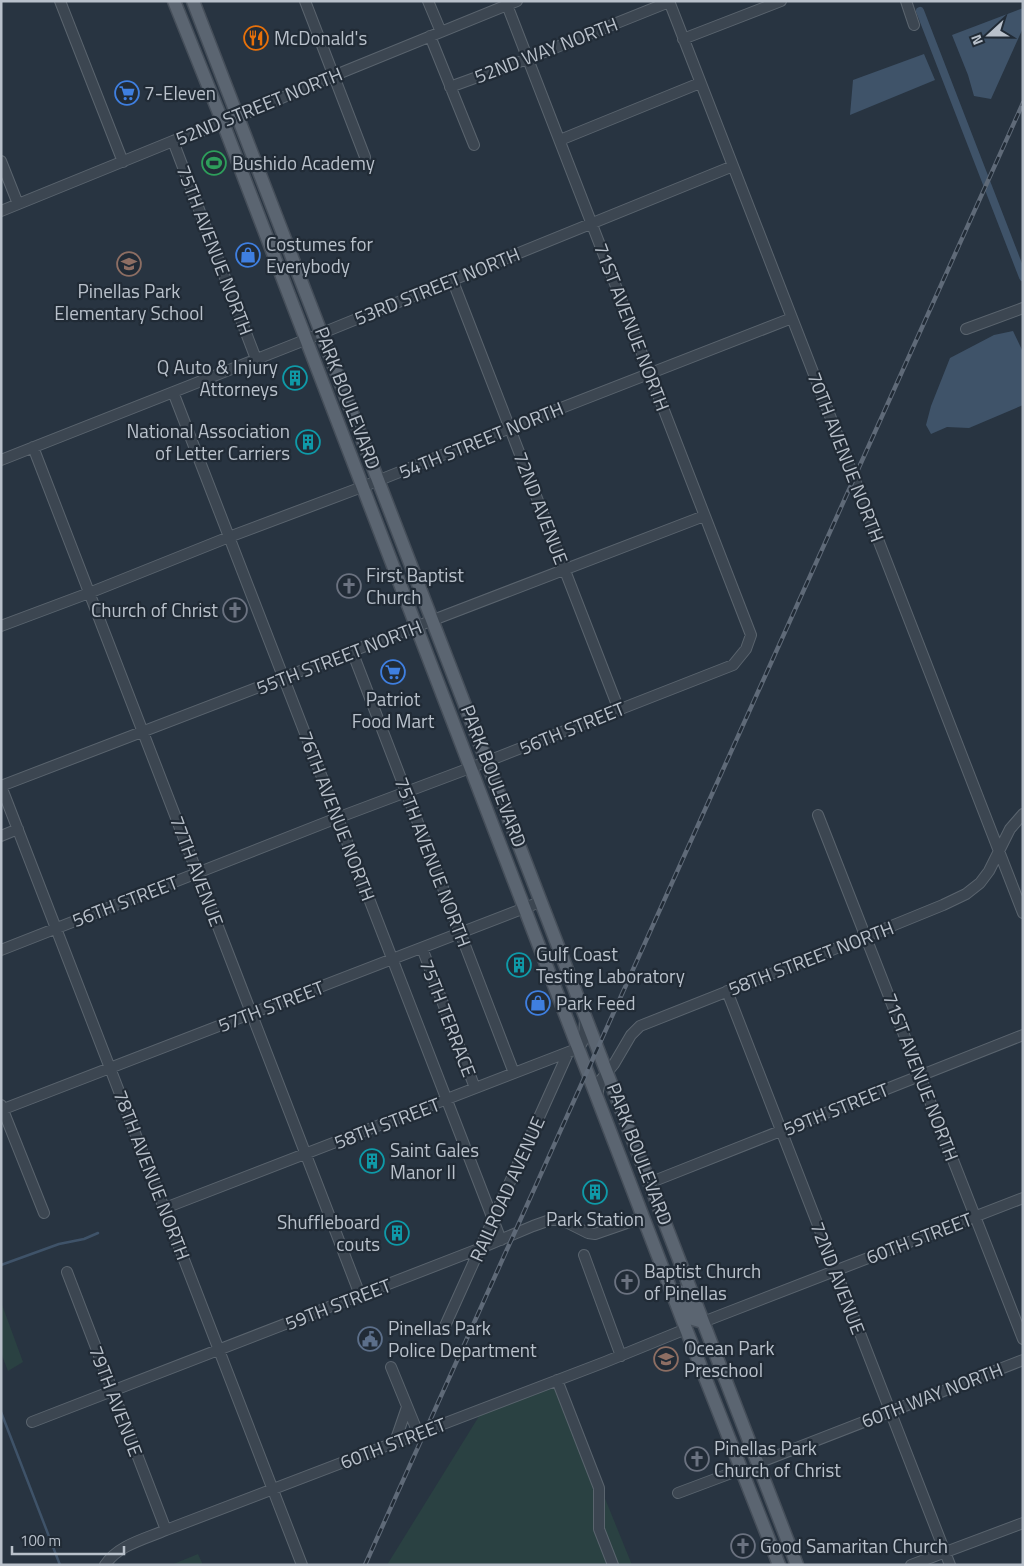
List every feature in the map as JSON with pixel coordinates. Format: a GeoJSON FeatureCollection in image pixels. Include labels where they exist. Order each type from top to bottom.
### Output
{"type":"FeatureCollection","features":[{"type":"Feature","properties":{"kind":"main road","name":"PARK BOULEVARD"},"geometry":{"type":"LineString","coordinates":[[174,1],[524,908],[573,1050],[597,1096],[779,1565]]}},
{"type":"Feature","properties":{"kind":"main road","name":"PARK BOULEVARD"},"geometry":{"type":"LineString","coordinates":[[193,1],[236,117],[797,1565]]}},
{"type":"Feature","properties":{"kind":"main road"},"geometry":{"type":"LineString","coordinates":[[613,1138],[627,1152],[635,1170],[647,1178]]}},
{"type":"Feature","properties":{"kind":"main road"},"geometry":{"type":"LineString","coordinates":[[644,1217],[651,1218],[664,1242],[674,1248]]}},
{"type":"Feature","properties":{"kind":"main road"},"geometry":{"type":"LineString","coordinates":[[670,1285],[681,1293],[693,1319],[703,1322]]}},
{"type":"Feature","properties":{"kind":"main road"},"geometry":{"type":"LineString","coordinates":[[686,1329],[695,1334],[708,1358],[722,1371]]}},
{"type":"Feature","properties":{"kind":"main road"},"geometry":{"type":"LineString","coordinates":[[724,1423],[736,1435],[746,1456],[758,1463]]}},
{"type":"Feature","properties":{"kind":"main road"},"geometry":{"type":"LineString","coordinates":[[742,1469],[753,1479],[764,1501],[775,1507]]}},
{"type":"Feature","properties":{"kind":"street"},"geometry":{"type":"LineString","coordinates":[[60,1],[123,162]]}},
{"type":"Feature","properties":{"kind":"street"},"geometry":{"type":"LineString","coordinates":[[305,1],[366,158]]}},
{"type":"Feature","properties":{"kind":"street"},"geometry":{"type":"LineString","coordinates":[[428,1],[441,32]]}},
{"type":"Feature","properties":{"kind":"street","name":"52ND STREET NORTH"},"geometry":{"type":"LineString","coordinates":[[1,211],[222,123],[517,1]]}},
{"type":"Feature","properties":{"kind":"street"},"geometry":{"type":"LineString","coordinates":[[683,39],[782,1]]}},
{"type":"Feature","properties":{"kind":"street"},"geometry":{"type":"LineString","coordinates":[[906,1],[914,25]]}},
{"type":"Feature","properties":{"kind":"street","name":"70TH AVENUE NORTH"},"geometry":{"type":"LineString","coordinates":[[669,2],[1022,908]]}},
{"type":"Feature","properties":{"kind":"street","name":"52ND WAY NORTH"},"geometry":{"type":"LineString","coordinates":[[450,87],[527,59],[669,2]]}},
{"type":"Feature","properties":{"kind":"street","name":"71ST AVENUE NORTH"},"geometry":{"type":"LineString","coordinates":[[507,5],[751,636],[746,649]]}},
{"type":"Feature","properties":{"kind":"street"},"geometry":{"type":"LineString","coordinates":[[430,36],[474,145]]}},
{"type":"Feature","properties":{"kind":"street"},"geometry":{"type":"LineString","coordinates":[[560,140],[700,83]]}},
{"type":"Feature","properties":{"kind":"street","name":"75TH AVENUE NORTH"},"geometry":{"type":"LineString","coordinates":[[173,141],[256,359]]}},
{"type":"Feature","properties":{"kind":"street"},"geometry":{"type":"LineString","coordinates":[[1,160],[18,204]]}},
{"type":"Feature","properties":{"kind":"street","name":"53RD STREET NORTH"},"geometry":{"type":"LineString","coordinates":[[1,460],[305,340],[732,166]]}},
{"type":"Feature","properties":{"kind":"street","name":"72ND AVENUE"},"geometry":{"type":"LineString","coordinates":[[452,279],[619,710]]}},
{"type":"Feature","properties":{"kind":"street"},"geometry":{"type":"LineString","coordinates":[[966,328],[1023,308]]}},
{"type":"Feature","properties":{"kind":"street","name":"54TH STREET NORTH"},"geometry":{"type":"LineString","coordinates":[[1,626],[90,594],[229,537],[378,481],[792,318]]}},
{"type":"Feature","properties":{"kind":"street","name":"76TH AVENUE NORTH"},"geometry":{"type":"LineString","coordinates":[[173,392],[501,1240]]}},
{"type":"Feature","properties":{"kind":"street","name":"77TH AVENUE"},"geometry":{"type":"LineString","coordinates":[[33,447],[360,1295]]}},
{"type":"Feature","properties":{"kind":"street","name":"55TH STREET NORTH"},"geometry":{"type":"LineString","coordinates":[[1,786],[704,516]]}},
{"type":"Feature","properties":{"kind":"street","name":"56TH STREET"},"geometry":{"type":"LineString","coordinates":[[1,950],[197,872],[486,762],[733,665],[746,649]]}},
{"type":"Feature","properties":{"kind":"street","name":"75TH AVENUE NORTH"},"geometry":{"type":"LineString","coordinates":[[352,651],[514,1073]]}},
{"type":"Feature","properties":{"kind":"street","name":"78TH AVENUE NORTH"},"geometry":{"type":"LineString","coordinates":[[1,786],[302,1565]]}},
{"type":"Feature","properties":{"kind":"street","name":"71ST AVENUE NORTH"},"geometry":{"type":"LineString","coordinates":[[818,814],[1023,1339]]}},
{"type":"Feature","properties":{"kind":"street","name":"58TH STREET NORTH"},"geometry":{"type":"LineString","coordinates":[[597,1096],[600,1081],[614,1064],[631,1035],[640,1026],[867,936],[966,894],[989,871],[1010,828],[1023,814]]}},
{"type":"Feature","properties":{"kind":"street"},"geometry":{"type":"LineString","coordinates":[[1,836],[18,829]]}},
{"type":"Feature","properties":{"kind":"street","name":"57TH STREET"},"geometry":{"type":"LineString","coordinates":[[2,1108],[252,1014],[540,902]]}},
{"type":"Feature","properties":{"kind":"street","name":"75TH TERRACE"},"geometry":{"type":"LineString","coordinates":[[422,948],[475,1088]]}},
{"type":"Feature","properties":{"kind":"street","name":"72ND AVENUE"},"geometry":{"type":"LineString","coordinates":[[727,990],[950,1565]]}},
{"type":"Feature","properties":{"kind":"street"},"geometry":{"type":"LineString","coordinates":[[573,1050],[584,1039],[585,1017]]}},
{"type":"Feature","properties":{"kind":"street","name":"59TH STREET"},"geometry":{"type":"LineString","coordinates":[[647,1178],[781,1131],[1023,1035]]}},
{"type":"Feature","properties":{"kind":"street","name":"58TH STREET"},"geometry":{"type":"LineString","coordinates":[[165,1208],[573,1050]]}},
{"type":"Feature","properties":{"kind":"street","name":"RAILROAD AVENUE"},"geometry":{"type":"LineString","coordinates":[[445,1326],[573,1050]]}},
{"type":"Feature","properties":{"kind":"street"},"geometry":{"type":"LineString","coordinates":[[2,1108],[44,1213]]}},
{"type":"Feature","properties":{"kind":"street","name":"60TH STREET"},"geometry":{"type":"LineString","coordinates":[[703,1322],[1023,1198]]}},
{"type":"Feature","properties":{"kind":"street","name":"59TH STREET"},"geometry":{"type":"LineString","coordinates":[[32,1422],[219,1351],[550,1220],[562,1220],[588,1233],[595,1234],[644,1217]]}},
{"type":"Feature","properties":{"kind":"street"},"geometry":{"type":"LineString","coordinates":[[584,1255],[621,1356]]}},
{"type":"Feature","properties":{"kind":"street","name":"79TH AVENUE"},"geometry":{"type":"LineString","coordinates":[[67,1272],[166,1530]]}},
{"type":"Feature","properties":{"kind":"street","name":"60TH STREET"},"geometry":{"type":"LineString","coordinates":[[105,1565],[117,1553],[128,1546],[166,1530],[621,1356],[686,1329]]}},
{"type":"Feature","properties":{"kind":"street","name":"60TH WAY NORTH"},"geometry":{"type":"LineString","coordinates":[[758,1463],[1023,1360]]}},
{"type":"Feature","properties":{"kind":"street"},"geometry":{"type":"LineString","coordinates":[[391,1367],[418,1433]]}},
{"type":"Feature","properties":{"kind":"street"},"geometry":{"type":"LineString","coordinates":[[558,1380],[599,1488],[599,1529],[613,1565]]}},
{"type":"Feature","properties":{"kind":"street"},"geometry":{"type":"LineString","coordinates":[[395,1442],[407,1407]]}},
{"type":"Feature","properties":{"kind":"street"},"geometry":{"type":"LineString","coordinates":[[678,1494],[742,1469]]}},
{"type":"Feature","properties":{"kind":"street"},"geometry":{"type":"LineString","coordinates":[[911,1565],[1023,1523]]}},
{"type":"Feature","properties":{"kind":"green space"},"geometry":{"type":"Polygon","coordinates":[[[1,1302],[23,1362],[8,1371],[1,1353],[1,1302]]]}},
{"type":"Feature","properties":{"kind":"green space"},"geometry":{"type":"Polygon","coordinates":[[[555,1385],[595,1489],[609,1565],[387,1565],[481,1413],[555,1385]]]}},
{"type":"Feature","properties":{"kind":"green space"},"geometry":{"type":"Polygon","coordinates":[[[604,1496],[632,1565],[618,1565],[603,1528],[604,1496]]]}},
{"type":"Feature","properties":{"kind":"green space"},"geometry":{"type":"Polygon","coordinates":[[[198,1554],[203,1565],[171,1565],[198,1554]]]}},
{"type":"Feature","properties":{"kind":"water"},"geometry":{"type":"Polygon","coordinates":[[[1023,8],[1023,28],[991,99],[974,96],[952,35],[1023,8]]]}},
{"type":"Feature","properties":{"kind":"water"},"geometry":{"type":"Polygon","coordinates":[[[924,54],[935,80],[850,115],[853,80],[924,54]]]}},
{"type":"Feature","properties":{"kind":"water"},"geometry":{"type":"Polygon","coordinates":[[[1013,331],[1023,352],[1023,405],[969,428],[947,427],[931,434],[926,425],[931,406],[950,358],[994,335],[1013,331]]]}},
{"type":"Feature","properties":{"kind":"waterway"},"geometry":{"type":"LineString","coordinates":[[920,11],[1023,277]]}},
{"type":"Feature","properties":{"kind":"waterway"},"geometry":{"type":"LineString","coordinates":[[1,1265],[59,1244],[84,1239],[98,1233]]}},
{"type":"Feature","properties":{"kind":"waterway"},"geometry":{"type":"LineString","coordinates":[[1,1412],[60,1565]]}},
{"type":"Feature","properties":{"kind":"railway"},"geometry":{"type":"LineString","coordinates":[[365,1565],[1023,103]]}},
{"type":"Feature","properties":{"kind":"place","name":"McDonald's"},"geometry":{"type":"Point","coordinates":[256,38]}},
{"type":"Feature","properties":{"kind":"place","name":"7-Eleven"},"geometry":{"type":"Point","coordinates":[127,93]}},
{"type":"Feature","properties":{"kind":"place","name":"Bushido Academy"},"geometry":{"type":"Point","coordinates":[214,163]}},
{"type":"Feature","properties":{"kind":"place","name":"Costumes for Everybody"},"geometry":{"type":"Point","coordinates":[248,255]}},
{"type":"Feature","properties":{"kind":"place","name":"Pinellas Park Elementary School"},"geometry":{"type":"Point","coordinates":[129,264]}},
{"type":"Feature","properties":{"kind":"place","name":"Q Auto & Injury Attorneys"},"geometry":{"type":"Point","coordinates":[295,378]}},
{"type":"Feature","properties":{"kind":"place","name":"National Association of Letter Carriers"},"geometry":{"type":"Point","coordinates":[308,442]}},
{"type":"Feature","properties":{"kind":"place","name":"First Baptist Church"},"geometry":{"type":"Point","coordinates":[349,586]}},
{"type":"Feature","properties":{"kind":"place","name":"Church of Christ"},"geometry":{"type":"Point","coordinates":[235,610]}},
{"type":"Feature","properties":{"kind":"place","name":"Patriot Food Mart"},"geometry":{"type":"Point","coordinates":[393,672]}},
{"type":"Feature","properties":{"kind":"place","name":"Gulf Coast Testing Laboratory"},"geometry":{"type":"Point","coordinates":[519,965]}},
{"type":"Feature","properties":{"kind":"place","name":"Park Feed"},"geometry":{"type":"Point","coordinates":[538,1003]}},
{"type":"Feature","properties":{"kind":"place","name":"Saint Gales Manor II"},"geometry":{"type":"Point","coordinates":[372,1161]}},
{"type":"Feature","properties":{"kind":"place","name":"Park Station"},"geometry":{"type":"Point","coordinates":[595,1192]}},
{"type":"Feature","properties":{"kind":"place","name":"Shuffleboard couts"},"geometry":{"type":"Point","coordinates":[397,1233]}},
{"type":"Feature","properties":{"kind":"place","name":"Baptist Church of Pinellas"},"geometry":{"type":"Point","coordinates":[627,1282]}},
{"type":"Feature","properties":{"kind":"place","name":"Pinellas Park Police Department"},"geometry":{"type":"Point","coordinates":[370,1339]}},
{"type":"Feature","properties":{"kind":"place","name":"Ocean Park Preschool"},"geometry":{"type":"Point","coordinates":[666,1359]}},
{"type":"Feature","properties":{"kind":"place","name":"Pinellas Park Church of Christ"},"geometry":{"type":"Point","coordinates":[697,1459]}},
{"type":"Feature","properties":{"kind":"place","name":"Good Samaritan Church"},"geometry":{"type":"Point","coordinates":[743,1546]}}]}
